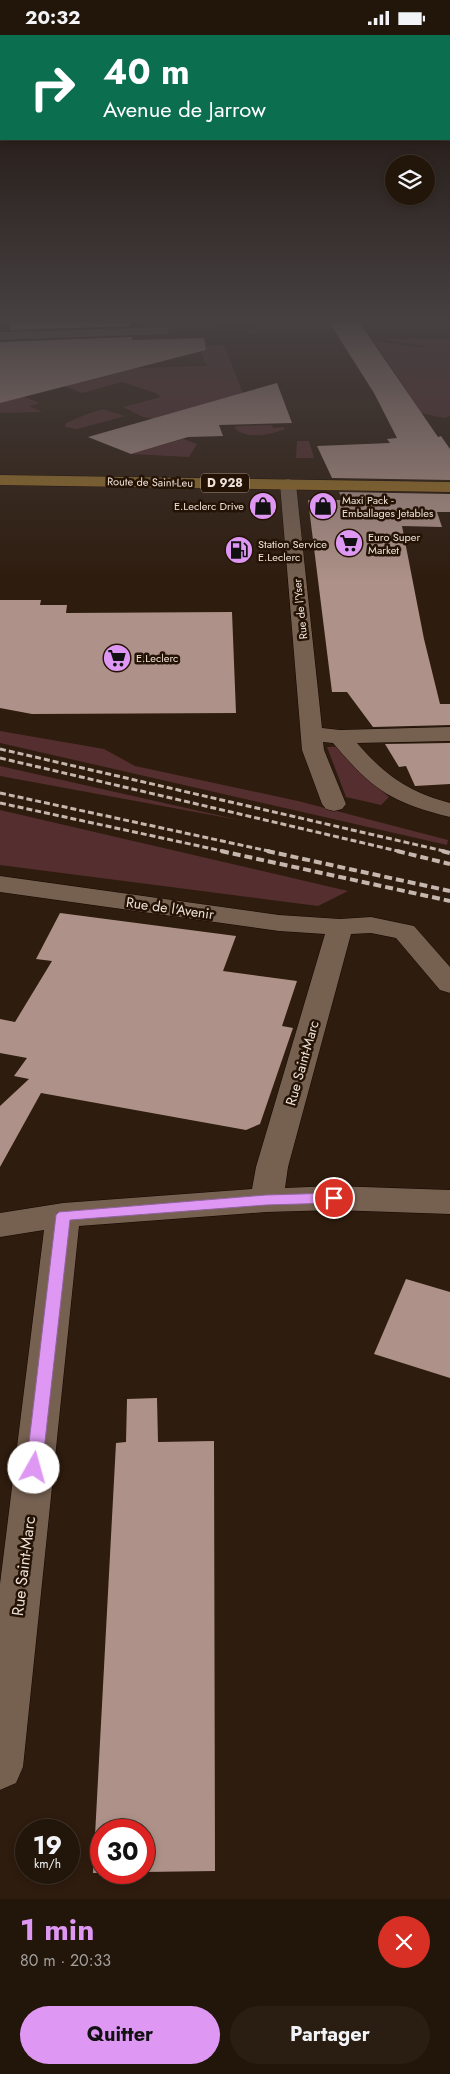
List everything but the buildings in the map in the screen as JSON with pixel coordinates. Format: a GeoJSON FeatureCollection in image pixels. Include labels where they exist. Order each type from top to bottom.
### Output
{"type":"FeatureCollection","features":[{"type":"Feature","properties":{"kind":"main road","name":"Route de Saint-Leu"},"geometry":{"type":"LineString","coordinates":[[0,480],[450,487]]}},
{"type":"Feature","properties":{"kind":"street","name":"Rue de l'Yser"},"geometry":{"type":"LineString","coordinates":[[288,485],[313,750],[334,804]]}},
{"type":"Feature","properties":{"kind":"street"},"geometry":{"type":"LineString","coordinates":[[312,734],[340,737],[450,734]]}},
{"type":"Feature","properties":{"kind":"street"},"geometry":{"type":"LineString","coordinates":[[340,737],[370,773],[385,785],[407,798],[442,808]]}},
{"type":"Feature","properties":{"kind":"street","name":"Rue de l'Avenir"},"geometry":{"type":"LineString","coordinates":[[0,884],[279,923],[340,927]]}},
{"type":"Feature","properties":{"kind":"street"},"geometry":{"type":"LineString","coordinates":[[340,927],[371,925],[405,932],[450,984]]}},
{"type":"Feature","properties":{"kind":"street","name":"Rue Saint-Marc"},"geometry":{"type":"LineString","coordinates":[[266,1200],[272,1167],[340,927]]}},
{"type":"Feature","properties":{"kind":"street"},"geometry":{"type":"LineString","coordinates":[[0,1225],[63,1215],[266,1200],[334,1198],[450,1202]]}},
{"type":"Feature","properties":{"kind":"street","name":"Rue Saint-Marc"},"geometry":{"type":"LineString","coordinates":[[0,1767],[63,1215]]}},
{"type":"Feature","properties":{"kind":"shaded area"},"geometry":{"type":"Polygon","coordinates":[[[0,409],[36,409],[43,412],[0,413],[0,409]]]}},
{"type":"Feature","properties":{"kind":"shaded area"},"geometry":{"type":"Polygon","coordinates":[[[103,409],[125,416],[77,429],[65,427],[66,423],[103,409]]]}},
{"type":"Feature","properties":{"kind":"shaded area"},"geometry":{"type":"Polygon","coordinates":[[[127,409],[249,409],[251,414],[173,423],[143,417],[127,409]]]}},
{"type":"Feature","properties":{"kind":"shaded area"},"geometry":{"type":"Polygon","coordinates":[[[418,409],[450,409],[450,416],[444,418],[421,413],[418,409]]]}},
{"type":"Feature","properties":{"kind":"shaded area"},"geometry":{"type":"Polygon","coordinates":[[[271,425],[274,428],[283,427],[285,429],[272,433],[252,435],[240,432],[234,428],[237,426],[271,425]]]}},
{"type":"Feature","properties":{"kind":"shaded area"},"geometry":{"type":"Polygon","coordinates":[[[183,439],[197,444],[189,457],[131,454],[183,439]]]}},
{"type":"Feature","properties":{"kind":"shaded area"},"geometry":{"type":"Polygon","coordinates":[[[297,441],[309,441],[314,458],[296,458],[297,441]]]}},
{"type":"Feature","properties":{"kind":"shaded area"},"geometry":{"type":"Polygon","coordinates":[[[0,731],[104,749],[135,766],[298,801],[448,840],[447,845],[0,743],[0,731]]]}},
{"type":"Feature","properties":{"kind":"shaded area"},"geometry":{"type":"Polygon","coordinates":[[[347,746],[367,778],[389,797],[381,805],[346,797],[327,747],[347,746]]]}},
{"type":"Feature","properties":{"kind":"shaded area"},"geometry":{"type":"Polygon","coordinates":[[[0,766],[244,821],[0,776],[0,766]]]}},
{"type":"Feature","properties":{"kind":"shaded area"},"geometry":{"type":"Polygon","coordinates":[[[0,810],[348,891],[318,906],[0,865],[0,810]]]}},
{"type":"Feature","properties":{"kind":"railway"},"geometry":{"type":"LineString","coordinates":[[0,749],[448,852]]}},
{"type":"Feature","properties":{"kind":"railway"},"geometry":{"type":"LineString","coordinates":[[0,758],[402,852]]}},
{"type":"Feature","properties":{"kind":"railway"},"geometry":{"type":"LineString","coordinates":[[0,793],[273,852]]}},
{"type":"Feature","properties":{"kind":"railway"},"geometry":{"type":"LineString","coordinates":[[0,803],[227,852]]}},
{"type":"Feature","properties":{"kind":"railway"},"geometry":{"type":"LineString","coordinates":[[221,851],[450,901]]}},
{"type":"Feature","properties":{"kind":"railway"},"geometry":{"type":"LineString","coordinates":[[267,851],[450,891]]}},
{"type":"Feature","properties":{"kind":"railway"},"geometry":{"type":"LineString","coordinates":[[397,851],[450,864]]}},
{"type":"Feature","properties":{"kind":"railway"},"geometry":{"type":"LineString","coordinates":[[442,851],[450,853]]}},
{"type":"Feature","properties":{"kind":"place","name":"E.Leclerc Drive"},"geometry":{"type":"Point","coordinates":[263,506]}},
{"type":"Feature","properties":{"kind":"place","name":"Maxi Pack - Emballages Jetables"},"geometry":{"type":"Point","coordinates":[323,506]}},
{"type":"Feature","properties":{"kind":"place","name":"Euro Super Market"},"geometry":{"type":"Point","coordinates":[349,543]}},
{"type":"Feature","properties":{"kind":"place","name":"Station Service E.Leclerc"},"geometry":{"type":"Point","coordinates":[239,550]}},
{"type":"Feature","properties":{"kind":"place","name":"E.Leclerc"},"geometry":{"type":"Point","coordinates":[117,658]}},
{"type":"Feature","properties":{"kind":"route"},"geometry":{"type":"LineString","coordinates":[[34,1468],[63,1215],[266,1200],[334,1198]]}}]}
